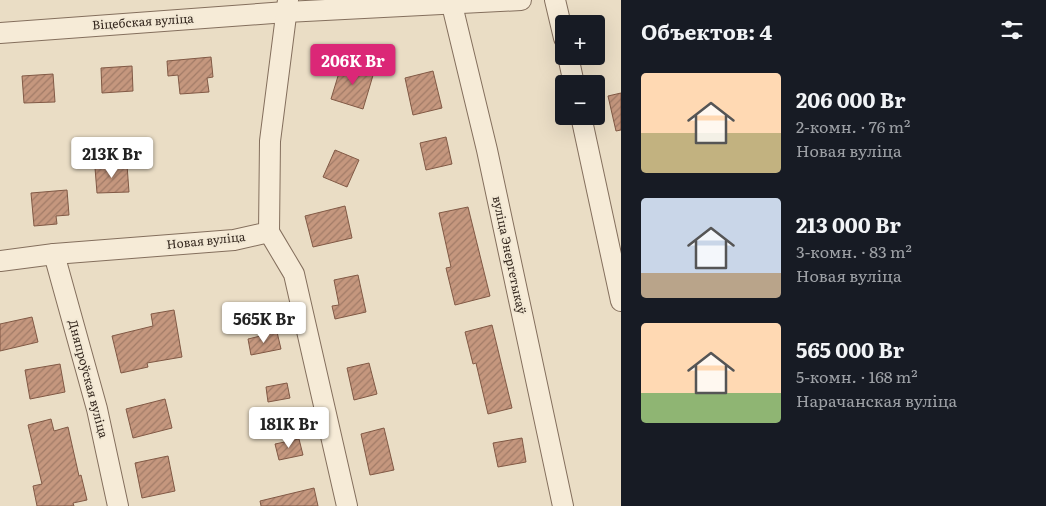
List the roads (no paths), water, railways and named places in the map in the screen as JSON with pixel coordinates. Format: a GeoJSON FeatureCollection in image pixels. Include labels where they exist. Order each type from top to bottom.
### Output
{"type":"FeatureCollection","features":[{"type":"Feature","properties":{"kind":"street","name":"Віцебская вуліца"},"geometry":{"type":"LineString","coordinates":[[0,32],[287,6],[452,5],[521,0]]}},
{"type":"Feature","properties":{"kind":"street"},"geometry":{"type":"LineString","coordinates":[[555,0],[559,15]]}},
{"type":"Feature","properties":{"kind":"street","name":"вуліца Энергетыкаў"},"geometry":{"type":"LineString","coordinates":[[452,5],[487,150],[563,506]]}},
{"type":"Feature","properties":{"kind":"street"},"geometry":{"type":"LineString","coordinates":[[287,6],[270,141],[269,232],[294,274],[347,506]]}},
{"type":"Feature","properties":{"kind":"street"},"geometry":{"type":"LineString","coordinates":[[583,125],[621,301]]}},
{"type":"Feature","properties":{"kind":"street","name":"Новая вуліца"},"geometry":{"type":"LineString","coordinates":[[0,261],[54,254],[234,240],[269,232]]}},
{"type":"Feature","properties":{"kind":"street","name":"Дняпроўская вуліца"},"geometry":{"type":"LineString","coordinates":[[54,254],[97,409],[118,506]]}}]}
